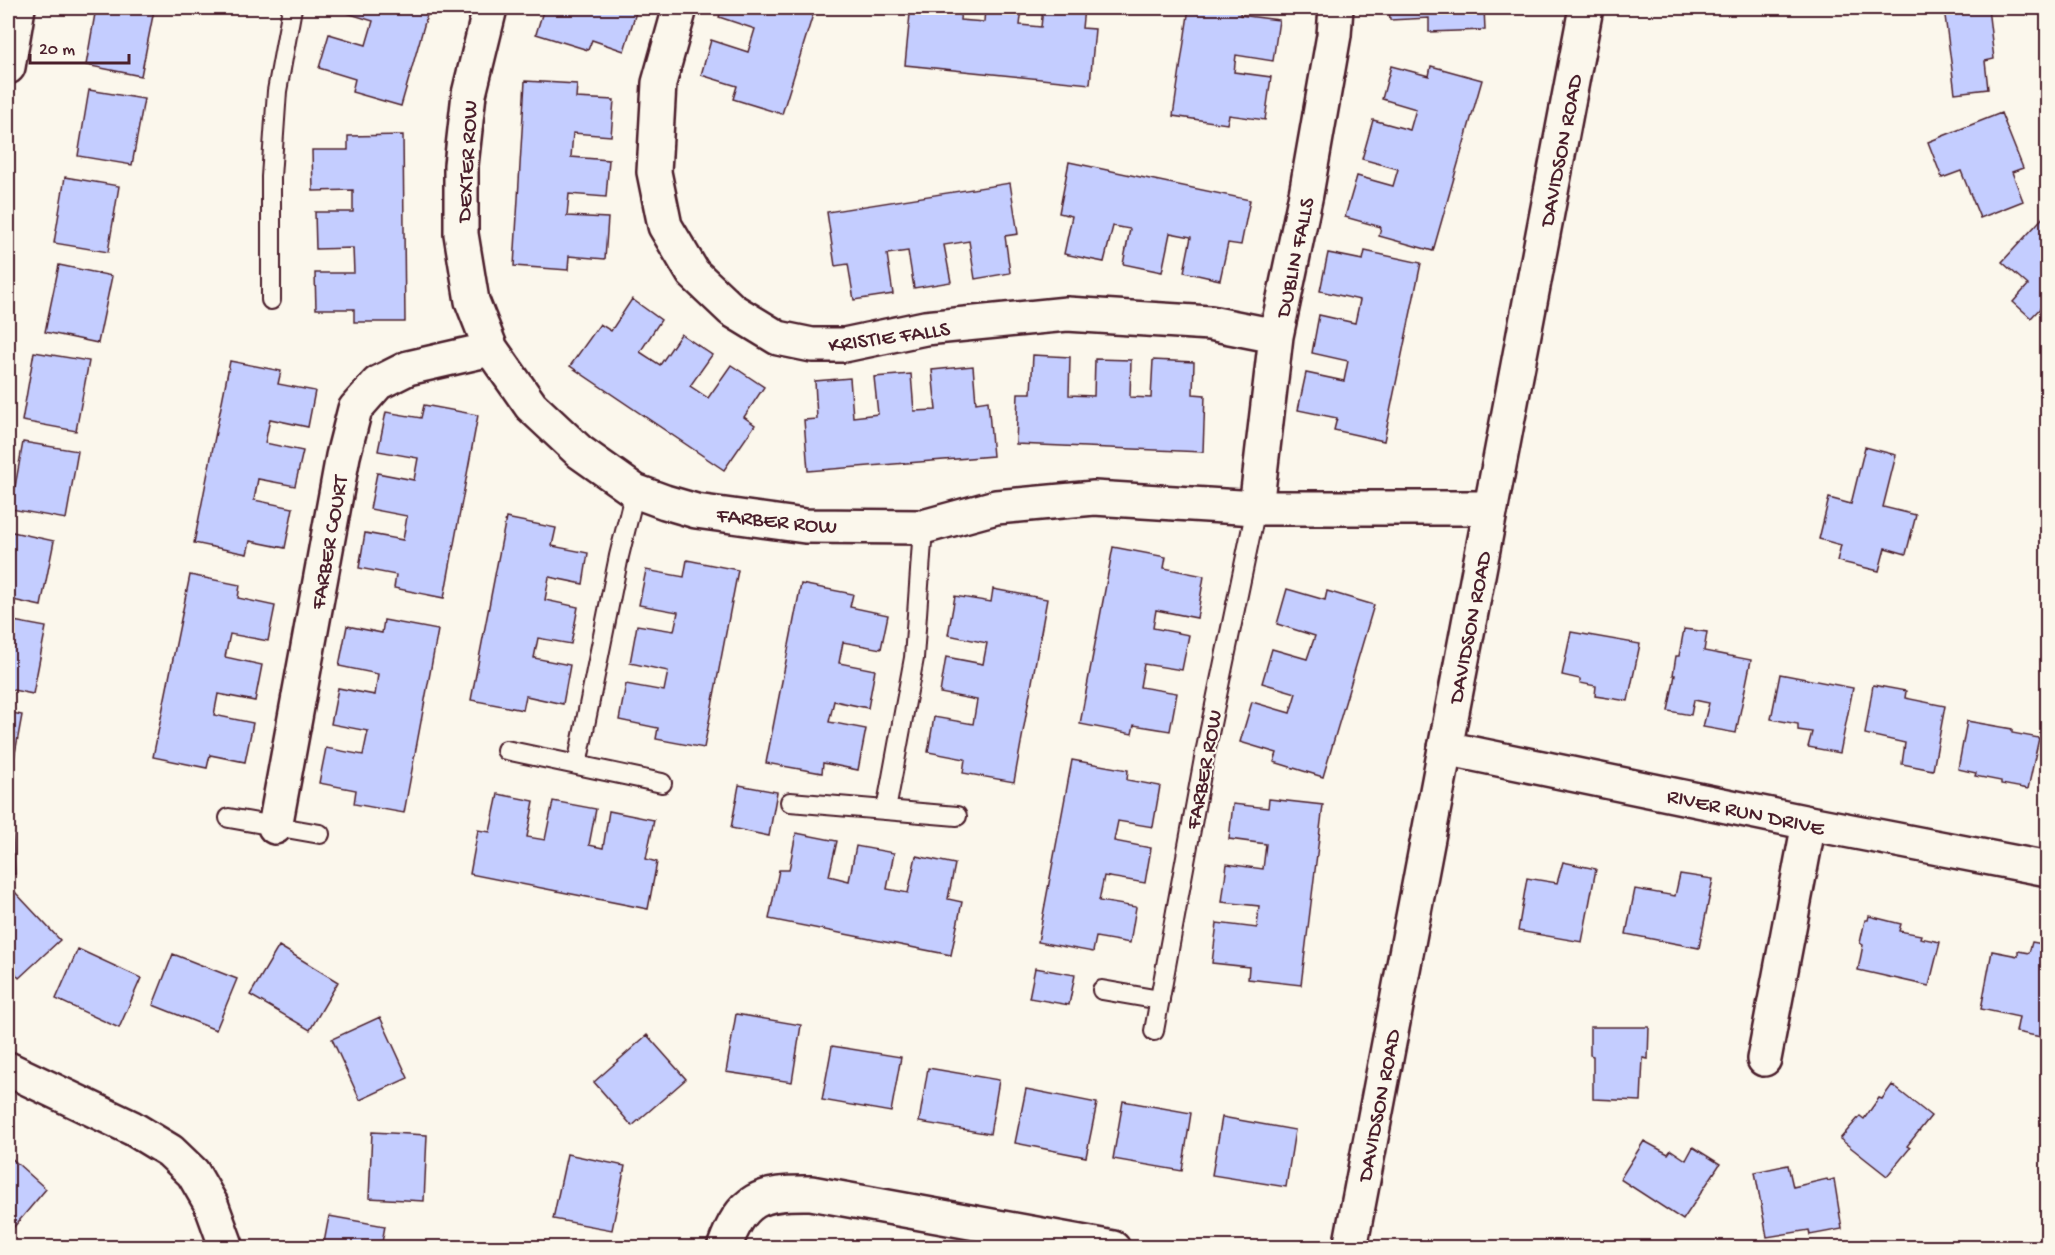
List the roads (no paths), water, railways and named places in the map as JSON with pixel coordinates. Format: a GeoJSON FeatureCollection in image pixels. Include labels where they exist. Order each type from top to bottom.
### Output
{"type":"FeatureCollection","features":[{"type":"Feature","properties":{"kind":"street"},"geometry":{"type":"LineString","coordinates":[[8,68],[18,8]]}},
{"type":"Feature","properties":{"kind":"street","name":"DEXTER ROW"},"geometry":{"type":"LineString","coordinates":[[490,8],[469,94],[461,177],[461,234],[472,301],[490,349]]}},
{"type":"Feature","properties":{"kind":"street","name":"KRISTIE FALLS"},"geometry":{"type":"LineString","coordinates":[[680,8],[659,83],[654,172],[665,226],[693,273],[732,310],[778,338],[812,345],[844,345],[926,328],[1067,314],[1210,323],[1276,336]]}},
{"type":"Feature","properties":{"kind":"street","name":"DUBLIN FALLS"},"geometry":{"type":"LineString","coordinates":[[1256,508],[1276,336],[1308,182],[1334,34],[1336,8]]}},
{"type":"Feature","properties":{"kind":"street","name":"DAVIDSON ROAD"},"geometry":{"type":"LineString","coordinates":[[1350,1248],[1586,8]]}},
{"type":"Feature","properties":{"kind":"street","name":"FARBER ROW"},"geometry":{"type":"LineString","coordinates":[[490,349],[531,406],[580,452],[635,490],[696,511],[805,526],[922,527],[996,507],[1094,498],[1256,508],[1491,508]]}},
{"type":"Feature","properties":{"kind":"street","name":"FARBER COURT"},"geometry":{"type":"LineString","coordinates":[[275,827],[343,456],[355,409],[378,383],[408,369],[490,349]]}},
{"type":"Feature","properties":{"kind":"street","name":"RIVER RUN DRIVE"},"geometry":{"type":"LineString","coordinates":[[1445,748],[1809,824],[2048,869]]}},
{"type":"Feature","properties":{"kind":"street"},"geometry":{"type":"LineString","coordinates":[[1764,1059],[1809,824]]}},
{"type":"Feature","properties":{"kind":"street"},"geometry":{"type":"LineString","coordinates":[[8,1069],[132,1128],[170,1151],[194,1173],[212,1204],[227,1248]]}},
{"type":"Feature","properties":{"kind":"street"},"geometry":{"type":"LineString","coordinates":[[724,1248],[732,1223],[748,1205],[765,1196],[787,1192],[811,1193],[1113,1248]]}},
{"type":"Feature","properties":{"kind":"lane"},"geometry":{"type":"LineString","coordinates":[[271,300],[273,155],[277,91],[292,8]]}},
{"type":"Feature","properties":{"kind":"lane"},"geometry":{"type":"LineString","coordinates":[[577,765],[619,556],[635,490]]}},
{"type":"Feature","properties":{"kind":"lane","name":"FARBER ROW"},"geometry":{"type":"LineString","coordinates":[[1154,1032],[1205,753],[1256,508]]}},
{"type":"Feature","properties":{"kind":"lane"},"geometry":{"type":"LineString","coordinates":[[886,810],[914,658],[922,527]]}},
{"type":"Feature","properties":{"kind":"lane"},"geometry":{"type":"LineString","coordinates":[[506,750],[662,783]]}},
{"type":"Feature","properties":{"kind":"lane"},"geometry":{"type":"LineString","coordinates":[[790,802],[957,816]]}},
{"type":"Feature","properties":{"kind":"lane"},"geometry":{"type":"LineString","coordinates":[[229,818],[320,834]]}},
{"type":"Feature","properties":{"kind":"lane"},"geometry":{"type":"LineString","coordinates":[[1102,990],[1160,1000]]}}]}
